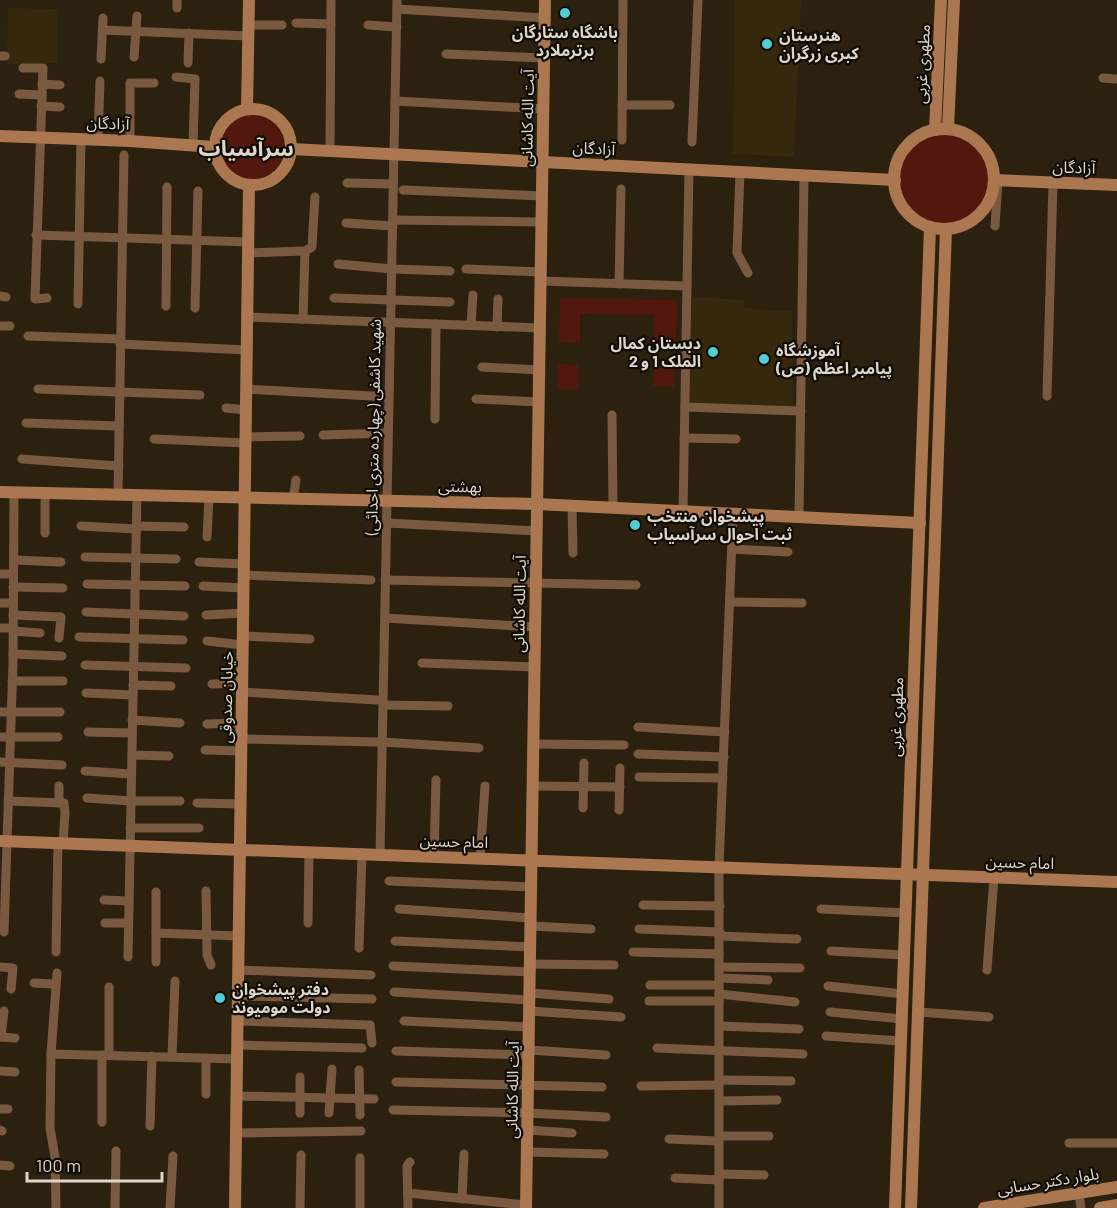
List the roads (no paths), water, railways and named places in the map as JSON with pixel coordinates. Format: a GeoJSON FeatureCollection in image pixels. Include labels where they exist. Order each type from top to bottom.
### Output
{"type":"FeatureCollection","features":[{"type":"Feature","properties":{"kind":"street"},"geometry":{"type":"LineString","coordinates":[[247,109],[249,0]]}},
{"type":"Feature","properties":{"kind":"street"},"geometry":{"type":"LineString","coordinates":[[330,151],[331,0]]}},
{"type":"Feature","properties":{"kind":"street","name":"آیت الله کاشانی"},"geometry":{"type":"LineString","coordinates":[[526,1206],[545,0]]}},
{"type":"Feature","properties":{"kind":"street"},"geometry":{"type":"LineString","coordinates":[[622,141],[623,0]]}},
{"type":"Feature","properties":{"kind":"street"},"geometry":{"type":"LineString","coordinates":[[692,142],[698,0]]}},
{"type":"Feature","properties":{"kind":"street","name":"مطهری غربی"},"geometry":{"type":"LineString","coordinates":[[935,130],[941,0]]}},
{"type":"Feature","properties":{"kind":"street","name":"مطهری غربی"},"geometry":{"type":"LineString","coordinates":[[948,129],[954,0]]}},
{"type":"Feature","properties":{"kind":"street"},"geometry":{"type":"LineString","coordinates":[[397,5],[545,18]]}},
{"type":"Feature","properties":{"kind":"street","name":"شهید کاشفی (چهارده متری احداثی)"},"geometry":{"type":"LineString","coordinates":[[380,855],[379,742],[385,618],[397,5]]}},
{"type":"Feature","properties":{"kind":"street"},"geometry":{"type":"LineString","coordinates":[[134,57],[137,16]]}},
{"type":"Feature","properties":{"kind":"street"},"geometry":{"type":"LineString","coordinates":[[101,59],[103,18]]}},
{"type":"Feature","properties":{"kind":"street"},"geometry":{"type":"LineString","coordinates":[[296,23],[331,24]]}},
{"type":"Feature","properties":{"kind":"street"},"geometry":{"type":"LineString","coordinates":[[102,30],[189,33],[249,30],[282,25]]}},
{"type":"Feature","properties":{"kind":"street"},"geometry":{"type":"LineString","coordinates":[[368,26],[397,27]]}},
{"type":"Feature","properties":{"kind":"street"},"geometry":{"type":"LineString","coordinates":[[188,63],[189,33]]}},
{"type":"Feature","properties":{"kind":"street"},"geometry":{"type":"LineString","coordinates":[[446,54],[544,58]]}},
{"type":"Feature","properties":{"kind":"street"},"geometry":{"type":"LineString","coordinates":[[23,68],[43,68],[35,299],[46,298]]}},
{"type":"Feature","properties":{"kind":"street"},"geometry":{"type":"LineString","coordinates":[[176,77],[195,79],[193,145]]}},
{"type":"Feature","properties":{"kind":"street"},"geometry":{"type":"LineString","coordinates":[[1103,78],[1117,79]]}},
{"type":"Feature","properties":{"kind":"street"},"geometry":{"type":"LineString","coordinates":[[98,140],[100,81]]}},
{"type":"Feature","properties":{"kind":"street"},"geometry":{"type":"LineString","coordinates":[[130,141],[130,83],[154,83]]}},
{"type":"Feature","properties":{"kind":"street"},"geometry":{"type":"LineString","coordinates":[[42,84],[60,85]]}},
{"type":"Feature","properties":{"kind":"street"},"geometry":{"type":"LineString","coordinates":[[19,94],[42,95]]}},
{"type":"Feature","properties":{"kind":"street"},"geometry":{"type":"LineString","coordinates":[[395,101],[544,109]]}},
{"type":"Feature","properties":{"kind":"street"},"geometry":{"type":"LineString","coordinates":[[936,101],[943,107],[949,104]]}},
{"type":"Feature","properties":{"kind":"street"},"geometry":{"type":"LineString","coordinates":[[622,105],[670,105]]}},
{"type":"Feature","properties":{"kind":"street"},"geometry":{"type":"LineString","coordinates":[[41,106],[60,107]]}},
{"type":"Feature","properties":{"kind":"street"},"geometry":{"type":"LineString","coordinates":[[247,109],[269,112],[278,119],[286,127],[291,149],[290,159],[278,177],[259,185],[249,186],[228,177],[216,158],[214,147],[221,126],[228,118],[247,109]]}},
{"type":"Feature","properties":{"kind":"street"},"geometry":{"type":"LineString","coordinates":[[995,226],[996,181],[992,165],[976,140],[963,132],[948,129],[922,134],[910,142],[896,166],[897,196],[916,220],[930,227],[946,229],[961,226],[974,219],[985,209],[996,181]]}},
{"type":"Feature","properties":{"kind":"street","name":"آزادگان"},"geometry":{"type":"LineString","coordinates":[[0,136],[214,147]]}},
{"type":"Feature","properties":{"kind":"street"},"geometry":{"type":"LineString","coordinates":[[78,304],[81,139]]}},
{"type":"Feature","properties":{"kind":"street","name":"آزادگان"},"geometry":{"type":"LineString","coordinates":[[291,149],[895,180]]}},
{"type":"Feature","properties":{"kind":"street"},"geometry":{"type":"LineString","coordinates":[[118,495],[124,155]]}},
{"type":"Feature","properties":{"kind":"street"},"geometry":{"type":"LineString","coordinates":[[683,512],[689,170]]}},
{"type":"Feature","properties":{"kind":"street"},"geometry":{"type":"LineString","coordinates":[[740,172],[737,253],[748,273]]}},
{"type":"Feature","properties":{"kind":"street"},"geometry":{"type":"LineString","coordinates":[[799,517],[804,176]]}},
{"type":"Feature","properties":{"kind":"street","name":"آزادگان"},"geometry":{"type":"LineString","coordinates":[[996,181],[1117,185]]}},
{"type":"Feature","properties":{"kind":"street"},"geometry":{"type":"LineString","coordinates":[[347,183],[393,184]]}},
{"type":"Feature","properties":{"kind":"street"},"geometry":{"type":"LineString","coordinates":[[1047,396],[1053,183]]}},
{"type":"Feature","properties":{"kind":"street","name":"خیابان صدوقی"},"geometry":{"type":"LineString","coordinates":[[235,1208],[249,186]]}},
{"type":"Feature","properties":{"kind":"street"},"geometry":{"type":"LineString","coordinates":[[166,306],[167,187]]}},
{"type":"Feature","properties":{"kind":"street"},"geometry":{"type":"LineString","coordinates":[[619,284],[621,189]]}},
{"type":"Feature","properties":{"kind":"street"},"geometry":{"type":"LineString","coordinates":[[403,190],[542,196]]}},
{"type":"Feature","properties":{"kind":"street"},"geometry":{"type":"LineString","coordinates":[[195,308],[198,191]]}},
{"type":"Feature","properties":{"kind":"street"},"geometry":{"type":"LineString","coordinates":[[36,235],[197,241],[248,248],[305,251],[312,246],[315,197]]}},
{"type":"Feature","properties":{"kind":"street"},"geometry":{"type":"LineString","coordinates":[[346,223],[542,222]]}},
{"type":"Feature","properties":{"kind":"street","name":"مطهری غربی"},"geometry":{"type":"LineString","coordinates":[[895,1208],[930,227]]}},
{"type":"Feature","properties":{"kind":"street","name":"مطهری غربی"},"geometry":{"type":"LineString","coordinates":[[910,1208],[946,229]]}},
{"type":"Feature","properties":{"kind":"street"},"geometry":{"type":"LineString","coordinates":[[930,250],[937,244],[942,245],[945,257]]}},
{"type":"Feature","properties":{"kind":"street"},"geometry":{"type":"LineString","coordinates":[[303,319],[305,251]]}},
{"type":"Feature","properties":{"kind":"street"},"geometry":{"type":"LineString","coordinates":[[338,264],[450,271]]}},
{"type":"Feature","properties":{"kind":"street"},"geometry":{"type":"LineString","coordinates":[[466,269],[619,284],[687,286]]}},
{"type":"Feature","properties":{"kind":"street"},"geometry":{"type":"LineString","coordinates":[[471,326],[473,295]]}},
{"type":"Feature","properties":{"kind":"street"},"geometry":{"type":"LineString","coordinates":[[334,298],[450,302]]}},
{"type":"Feature","properties":{"kind":"street"},"geometry":{"type":"LineString","coordinates":[[498,299],[498,327]]}},
{"type":"Feature","properties":{"kind":"street"},"geometry":{"type":"LineString","coordinates":[[247,317],[540,328]]}},
{"type":"Feature","properties":{"kind":"street"},"geometry":{"type":"LineString","coordinates":[[435,419],[436,324]]}},
{"type":"Feature","properties":{"kind":"street"},"geometry":{"type":"LineString","coordinates":[[28,336],[247,351]]}},
{"type":"Feature","properties":{"kind":"street"},"geometry":{"type":"LineString","coordinates":[[482,367],[539,370]]}},
{"type":"Feature","properties":{"kind":"street"},"geometry":{"type":"LineString","coordinates":[[38,389],[200,395]]}},
{"type":"Feature","properties":{"kind":"street"},"geometry":{"type":"LineString","coordinates":[[246,390],[389,397]]}},
{"type":"Feature","properties":{"kind":"street"},"geometry":{"type":"LineString","coordinates":[[476,399],[539,402]]}},
{"type":"Feature","properties":{"kind":"street"},"geometry":{"type":"LineString","coordinates":[[685,407],[801,411]]}},
{"type":"Feature","properties":{"kind":"street"},"geometry":{"type":"LineString","coordinates":[[226,408],[246,410]]}},
{"type":"Feature","properties":{"kind":"street"},"geometry":{"type":"LineString","coordinates":[[612,415],[613,508]]}},
{"type":"Feature","properties":{"kind":"street"},"geometry":{"type":"LineString","coordinates":[[26,423],[119,426]]}},
{"type":"Feature","properties":{"kind":"street"},"geometry":{"type":"LineString","coordinates":[[322,435],[388,433]]}},
{"type":"Feature","properties":{"kind":"street"},"geometry":{"type":"LineString","coordinates":[[154,439],[245,440],[300,436]]}},
{"type":"Feature","properties":{"kind":"street"},"geometry":{"type":"LineString","coordinates":[[684,438],[736,439]]}},
{"type":"Feature","properties":{"kind":"street"},"geometry":{"type":"LineString","coordinates":[[22,459],[119,466]]}},
{"type":"Feature","properties":{"kind":"street"},"geometry":{"type":"LineString","coordinates":[[293,499],[296,480]]}},
{"type":"Feature","properties":{"kind":"street","name":"بهشتی"},"geometry":{"type":"LineString","coordinates":[[0,492],[537,504],[920,523]]}},
{"type":"Feature","properties":{"kind":"street"},"geometry":{"type":"LineString","coordinates":[[4,932],[3,841],[8,801],[4,789],[5,737],[11,712],[14,493]]}},
{"type":"Feature","properties":{"kind":"street"},"geometry":{"type":"LineString","coordinates":[[45,493],[45,533]]}},
{"type":"Feature","properties":{"kind":"street"},"geometry":{"type":"LineString","coordinates":[[128,957],[136,495]]}},
{"type":"Feature","properties":{"kind":"street"},"geometry":{"type":"LineString","coordinates":[[207,537],[209,497]]}},
{"type":"Feature","properties":{"kind":"street"},"geometry":{"type":"LineString","coordinates":[[572,506],[573,553]]}},
{"type":"Feature","properties":{"kind":"street"},"geometry":{"type":"LineString","coordinates":[[719,1208],[720,867],[733,514]]}},
{"type":"Feature","properties":{"kind":"street"},"geometry":{"type":"LineString","coordinates":[[387,523],[537,531]]}},
{"type":"Feature","properties":{"kind":"street"},"geometry":{"type":"LineString","coordinates":[[81,526],[184,527]]}},
{"type":"Feature","properties":{"kind":"street"},"geometry":{"type":"LineString","coordinates":[[732,549],[789,552]]}},
{"type":"Feature","properties":{"kind":"street"},"geometry":{"type":"LineString","coordinates":[[85,557],[176,559]]}},
{"type":"Feature","properties":{"kind":"street"},"geometry":{"type":"LineString","coordinates":[[14,561],[61,562]]}},
{"type":"Feature","properties":{"kind":"street"},"geometry":{"type":"LineString","coordinates":[[199,562],[244,570],[371,580]]}},
{"type":"Feature","properties":{"kind":"street"},"geometry":{"type":"LineString","coordinates":[[0,574],[14,574]]}},
{"type":"Feature","properties":{"kind":"street"},"geometry":{"type":"LineString","coordinates":[[385,580],[636,585]]}},
{"type":"Feature","properties":{"kind":"street"},"geometry":{"type":"LineString","coordinates":[[87,584],[185,586]]}},
{"type":"Feature","properties":{"kind":"street"},"geometry":{"type":"LineString","coordinates":[[204,586],[243,588]]}},
{"type":"Feature","properties":{"kind":"street"},"geometry":{"type":"LineString","coordinates":[[13,587],[63,588]]}},
{"type":"Feature","properties":{"kind":"street"},"geometry":{"type":"LineString","coordinates":[[730,602],[802,603]]}},
{"type":"Feature","properties":{"kind":"street"},"geometry":{"type":"LineString","coordinates":[[0,603],[13,603]]}},
{"type":"Feature","properties":{"kind":"street"},"geometry":{"type":"LineString","coordinates":[[86,612],[184,616]]}},
{"type":"Feature","properties":{"kind":"street"},"geometry":{"type":"LineString","coordinates":[[206,615],[243,613]]}},
{"type":"Feature","properties":{"kind":"street"},"geometry":{"type":"LineString","coordinates":[[13,615],[62,617],[59,638]]}},
{"type":"Feature","properties":{"kind":"street"},"geometry":{"type":"LineString","coordinates":[[385,618],[535,627]]}},
{"type":"Feature","properties":{"kind":"street"},"geometry":{"type":"LineString","coordinates":[[0,628],[40,633]]}},
{"type":"Feature","properties":{"kind":"street"},"geometry":{"type":"LineString","coordinates":[[79,637],[183,640]]}},
{"type":"Feature","properties":{"kind":"street"},"geometry":{"type":"LineString","coordinates":[[207,641],[310,639]]}},
{"type":"Feature","properties":{"kind":"street"},"geometry":{"type":"LineString","coordinates":[[13,654],[62,656]]}},
{"type":"Feature","properties":{"kind":"street"},"geometry":{"type":"LineString","coordinates":[[422,663],[535,667]]}},
{"type":"Feature","properties":{"kind":"street"},"geometry":{"type":"LineString","coordinates":[[85,665],[186,668]]}},
{"type":"Feature","properties":{"kind":"street"},"geometry":{"type":"LineString","coordinates":[[12,681],[63,681]]}},
{"type":"Feature","properties":{"kind":"street"},"geometry":{"type":"LineString","coordinates":[[212,684],[310,698],[448,706]]}},
{"type":"Feature","properties":{"kind":"street"},"geometry":{"type":"LineString","coordinates":[[86,693],[171,686]]}},
{"type":"Feature","properties":{"kind":"street"},"geometry":{"type":"LineString","coordinates":[[0,712],[60,712]]}},
{"type":"Feature","properties":{"kind":"street"},"geometry":{"type":"LineString","coordinates":[[132,720],[180,723]]}},
{"type":"Feature","properties":{"kind":"street"},"geometry":{"type":"LineString","coordinates":[[207,724],[242,723]]}},
{"type":"Feature","properties":{"kind":"street"},"geometry":{"type":"LineString","coordinates":[[638,727],[725,732]]}},
{"type":"Feature","properties":{"kind":"street"},"geometry":{"type":"LineString","coordinates":[[88,732],[132,733]]}},
{"type":"Feature","properties":{"kind":"street"},"geometry":{"type":"LineString","coordinates":[[5,737],[58,737]]}},
{"type":"Feature","properties":{"kind":"street"},"geometry":{"type":"LineString","coordinates":[[205,750],[241,745],[379,742],[478,748]]}},
{"type":"Feature","properties":{"kind":"street"},"geometry":{"type":"LineString","coordinates":[[534,744],[624,745]]}},
{"type":"Feature","properties":{"kind":"street"},"geometry":{"type":"LineString","coordinates":[[638,754],[724,757]]}},
{"type":"Feature","properties":{"kind":"street"},"geometry":{"type":"LineString","coordinates":[[132,755],[169,756]]}},
{"type":"Feature","properties":{"kind":"street"},"geometry":{"type":"LineString","coordinates":[[5,762],[62,765]]}},
{"type":"Feature","properties":{"kind":"street"},"geometry":{"type":"LineString","coordinates":[[583,808],[584,763]]}},
{"type":"Feature","properties":{"kind":"street"},"geometry":{"type":"LineString","coordinates":[[619,810],[620,768]]}},
{"type":"Feature","properties":{"kind":"street"},"geometry":{"type":"LineString","coordinates":[[85,771],[131,774]]}},
{"type":"Feature","properties":{"kind":"street"},"geometry":{"type":"LineString","coordinates":[[639,777],[723,778]]}},
{"type":"Feature","properties":{"kind":"street"},"geometry":{"type":"LineString","coordinates":[[434,857],[436,780]]}},
{"type":"Feature","properties":{"kind":"street"},"geometry":{"type":"LineString","coordinates":[[59,786],[59,803]]}},
{"type":"Feature","properties":{"kind":"street"},"geometry":{"type":"LineString","coordinates":[[480,859],[485,786]]}},
{"type":"Feature","properties":{"kind":"street"},"geometry":{"type":"LineString","coordinates":[[533,786],[620,788]]}},
{"type":"Feature","properties":{"kind":"street"},"geometry":{"type":"LineString","coordinates":[[87,798],[180,801]]}},
{"type":"Feature","properties":{"kind":"street"},"geometry":{"type":"LineString","coordinates":[[8,801],[64,803],[56,952]]}},
{"type":"Feature","properties":{"kind":"street"},"geometry":{"type":"LineString","coordinates":[[197,803],[241,804]]}},
{"type":"Feature","properties":{"kind":"street"},"geometry":{"type":"LineString","coordinates":[[130,828],[199,828]]}},
{"type":"Feature","properties":{"kind":"street","name":"امام حسین"},"geometry":{"type":"LineString","coordinates":[[3,841],[1117,882]]}},
{"type":"Feature","properties":{"kind":"street"},"geometry":{"type":"LineString","coordinates":[[308,923],[309,852]]}},
{"type":"Feature","properties":{"kind":"street"},"geometry":{"type":"LineString","coordinates":[[358,948],[362,854]]}},
{"type":"Feature","properties":{"kind":"street"},"geometry":{"type":"LineString","coordinates":[[987,970],[994,877]]}},
{"type":"Feature","properties":{"kind":"street"},"geometry":{"type":"LineString","coordinates":[[389,881],[531,887]]}},
{"type":"Feature","properties":{"kind":"street"},"geometry":{"type":"LineString","coordinates":[[206,891],[207,955],[211,965]]}},
{"type":"Feature","properties":{"kind":"street"},"geometry":{"type":"LineString","coordinates":[[156,892],[156,962]]}},
{"type":"Feature","properties":{"kind":"street"},"geometry":{"type":"LineString","coordinates":[[104,900],[129,901]]}},
{"type":"Feature","properties":{"kind":"street"},"geometry":{"type":"LineString","coordinates":[[643,905],[720,906]]}},
{"type":"Feature","properties":{"kind":"street"},"geometry":{"type":"LineString","coordinates":[[399,909],[591,929]]}},
{"type":"Feature","properties":{"kind":"street"},"geometry":{"type":"LineString","coordinates":[[821,909],[906,913]]}},
{"type":"Feature","properties":{"kind":"street"},"geometry":{"type":"LineString","coordinates":[[105,923],[128,922]]}},
{"type":"Feature","properties":{"kind":"street"},"geometry":{"type":"LineString","coordinates":[[639,929],[797,939]]}},
{"type":"Feature","properties":{"kind":"street"},"geometry":{"type":"LineString","coordinates":[[156,933],[239,936]]}},
{"type":"Feature","properties":{"kind":"street"},"geometry":{"type":"LineString","coordinates":[[395,941],[530,947]]}},
{"type":"Feature","properties":{"kind":"street"},"geometry":{"type":"LineString","coordinates":[[831,951],[904,955]]}},
{"type":"Feature","properties":{"kind":"street"},"geometry":{"type":"LineString","coordinates":[[633,952],[719,954]]}},
{"type":"Feature","properties":{"kind":"street"},"geometry":{"type":"LineString","coordinates":[[393,966],[530,968],[614,965]]}},
{"type":"Feature","properties":{"kind":"street"},"geometry":{"type":"LineString","coordinates":[[0,967],[13,968],[11,989]]}},
{"type":"Feature","properties":{"kind":"street"},"geometry":{"type":"LineString","coordinates":[[719,967],[800,968]]}},
{"type":"Feature","properties":{"kind":"street"},"geometry":{"type":"LineString","coordinates":[[238,970],[371,975]]}},
{"type":"Feature","properties":{"kind":"street"},"geometry":{"type":"LineString","coordinates":[[56,1208],[56,1157],[50,1128],[51,1054],[57,973]]}},
{"type":"Feature","properties":{"kind":"street"},"geometry":{"type":"LineString","coordinates":[[649,1001],[768,980]]}},
{"type":"Feature","properties":{"kind":"street"},"geometry":{"type":"LineString","coordinates":[[172,1057],[175,981]]}},
{"type":"Feature","properties":{"kind":"street"},"geometry":{"type":"LineString","coordinates":[[34,983],[55,984]]}},
{"type":"Feature","properties":{"kind":"street"},"geometry":{"type":"LineString","coordinates":[[650,984],[719,990],[795,1002]]}},
{"type":"Feature","properties":{"kind":"street"},"geometry":{"type":"LineString","coordinates":[[828,986],[903,993]]}},
{"type":"Feature","properties":{"kind":"street"},"geometry":{"type":"LineString","coordinates":[[102,1122],[109,987]]}},
{"type":"Feature","properties":{"kind":"street"},"geometry":{"type":"LineString","coordinates":[[394,992],[530,1001],[609,999]]}},
{"type":"Feature","properties":{"kind":"street"},"geometry":{"type":"LineString","coordinates":[[238,996],[372,999]]}},
{"type":"Feature","properties":{"kind":"street"},"geometry":{"type":"LineString","coordinates":[[530,1001],[621,1017]]}},
{"type":"Feature","properties":{"kind":"street"},"geometry":{"type":"LineString","coordinates":[[4,1011],[0,1037],[15,1038]]}},
{"type":"Feature","properties":{"kind":"street"},"geometry":{"type":"LineString","coordinates":[[830,1012],[902,1019]]}},
{"type":"Feature","properties":{"kind":"street"},"geometry":{"type":"LineString","coordinates":[[918,1012],[989,1017]]}},
{"type":"Feature","properties":{"kind":"street"},"geometry":{"type":"LineString","coordinates":[[238,1021],[370,1025],[372,1043]]}},
{"type":"Feature","properties":{"kind":"street"},"geometry":{"type":"LineString","coordinates":[[404,1021],[529,1027]]}},
{"type":"Feature","properties":{"kind":"street"},"geometry":{"type":"LineString","coordinates":[[720,1026],[799,1029]]}},
{"type":"Feature","properties":{"kind":"street"},"geometry":{"type":"LineString","coordinates":[[826,1036],[901,1041]]}},
{"type":"Feature","properties":{"kind":"street"},"geometry":{"type":"LineString","coordinates":[[238,1045],[362,1048]]}},
{"type":"Feature","properties":{"kind":"street"},"geometry":{"type":"LineString","coordinates":[[657,1048],[803,1054]]}},
{"type":"Feature","properties":{"kind":"street"},"geometry":{"type":"LineString","coordinates":[[396,1051],[606,1054]]}},
{"type":"Feature","properties":{"kind":"street"},"geometry":{"type":"LineString","coordinates":[[51,1054],[237,1059]]}},
{"type":"Feature","properties":{"kind":"street"},"geometry":{"type":"LineString","coordinates":[[150,1126],[152,1056]]}},
{"type":"Feature","properties":{"kind":"street"},"geometry":{"type":"LineString","coordinates":[[206,1058],[206,1094]]}},
{"type":"Feature","properties":{"kind":"street"},"geometry":{"type":"LineString","coordinates":[[329,1113],[332,1069]]}},
{"type":"Feature","properties":{"kind":"street"},"geometry":{"type":"LineString","coordinates":[[359,1070],[360,1114]]}},
{"type":"Feature","properties":{"kind":"street"},"geometry":{"type":"LineString","coordinates":[[0,1071],[15,1072]]}},
{"type":"Feature","properties":{"kind":"street"},"geometry":{"type":"LineString","coordinates":[[300,1077],[300,1113]]}},
{"type":"Feature","properties":{"kind":"street"},"geometry":{"type":"LineString","coordinates":[[641,1086],[791,1081]]}},
{"type":"Feature","properties":{"kind":"street"},"geometry":{"type":"LineString","coordinates":[[396,1082],[602,1086]]}},
{"type":"Feature","properties":{"kind":"street"},"geometry":{"type":"LineString","coordinates":[[237,1096],[374,1099]]}},
{"type":"Feature","properties":{"kind":"street"},"geometry":{"type":"LineString","coordinates":[[719,1101],[777,1100]]}},
{"type":"Feature","properties":{"kind":"street"},"geometry":{"type":"LineString","coordinates":[[393,1110],[606,1117]]}},
{"type":"Feature","properties":{"kind":"street"},"geometry":{"type":"LineString","coordinates":[[236,1133],[361,1131]]}},
{"type":"Feature","properties":{"kind":"street"},"geometry":{"type":"LineString","coordinates":[[527,1131],[572,1133]]}},
{"type":"Feature","properties":{"kind":"street"},"geometry":{"type":"LineString","coordinates":[[669,1139],[769,1136]]}},
{"type":"Feature","properties":{"kind":"street"},"geometry":{"type":"LineString","coordinates":[[1069,1143],[1117,1143]]}},
{"type":"Feature","properties":{"kind":"street"},"geometry":{"type":"LineString","coordinates":[[115,1208],[116,1151]]}},
{"type":"Feature","properties":{"kind":"street"},"geometry":{"type":"LineString","coordinates":[[527,1152],[604,1154]]}},
{"type":"Feature","properties":{"kind":"street"},"geometry":{"type":"LineString","coordinates":[[462,1199],[464,1154]]}},
{"type":"Feature","properties":{"kind":"street"},"geometry":{"type":"LineString","coordinates":[[300,1208],[301,1155]]}},
{"type":"Feature","properties":{"kind":"street"},"geometry":{"type":"LineString","coordinates":[[170,1208],[173,1156]]}},
{"type":"Feature","properties":{"kind":"street"},"geometry":{"type":"LineString","coordinates":[[360,1158],[360,1208]]}},
{"type":"Feature","properties":{"kind":"street"},"geometry":{"type":"LineString","coordinates":[[408,1208],[407,1166],[410,1162]]}},
{"type":"Feature","properties":{"kind":"street"},"geometry":{"type":"LineString","coordinates":[[675,1178],[764,1174]]}},
{"type":"Feature","properties":{"kind":"street"},"geometry":{"type":"LineString","coordinates":[[896,1186],[901,1190],[911,1187]]}},
{"type":"Feature","properties":{"kind":"street","name":"بلوار دکتر حسابی"},"geometry":{"type":"LineString","coordinates":[[984,1208],[1117,1187]]}},
{"type":"Feature","properties":{"kind":"street"},"geometry":{"type":"LineString","coordinates":[[408,1194],[526,1206]]}},
{"type":"Feature","properties":{"kind":"street"},"geometry":{"type":"LineString","coordinates":[[1079,1194],[1081,1208]]}},
{"type":"Feature","properties":{"kind":"street"},"geometry":{"type":"LineString","coordinates":[[1100,1208],[1117,1205]]}},
{"type":"Feature","properties":{"kind":"place","name":"باشگاه ستارگان برترملارد"},"geometry":{"type":"Point","coordinates":[565,13]}},
{"type":"Feature","properties":{"kind":"place","name":"هنرستان کبری زرگران"},"geometry":{"type":"Point","coordinates":[767,44]}},
{"type":"Feature","properties":{"kind":"place","name":"دبستان کمال الملک 1 و 2"},"geometry":{"type":"Point","coordinates":[713,352]}},
{"type":"Feature","properties":{"kind":"place","name":"آموزشگاه پیامبر اعظم (ص)"},"geometry":{"type":"Point","coordinates":[764,359]}},
{"type":"Feature","properties":{"kind":"place","name":"پیشخوان منتخب ثبت احوال سرآسیاب"},"geometry":{"type":"Point","coordinates":[635,525]}},
{"type":"Feature","properties":{"kind":"place","name":"دفتر پیشخوان دولت مومیوند"},"geometry":{"type":"Point","coordinates":[220,998]}},
{"type":"Feature","properties":{"kind":"district","name":"سرآسیاب"},"geometry":{"type":"Point","coordinates":[246,148]}}]}
